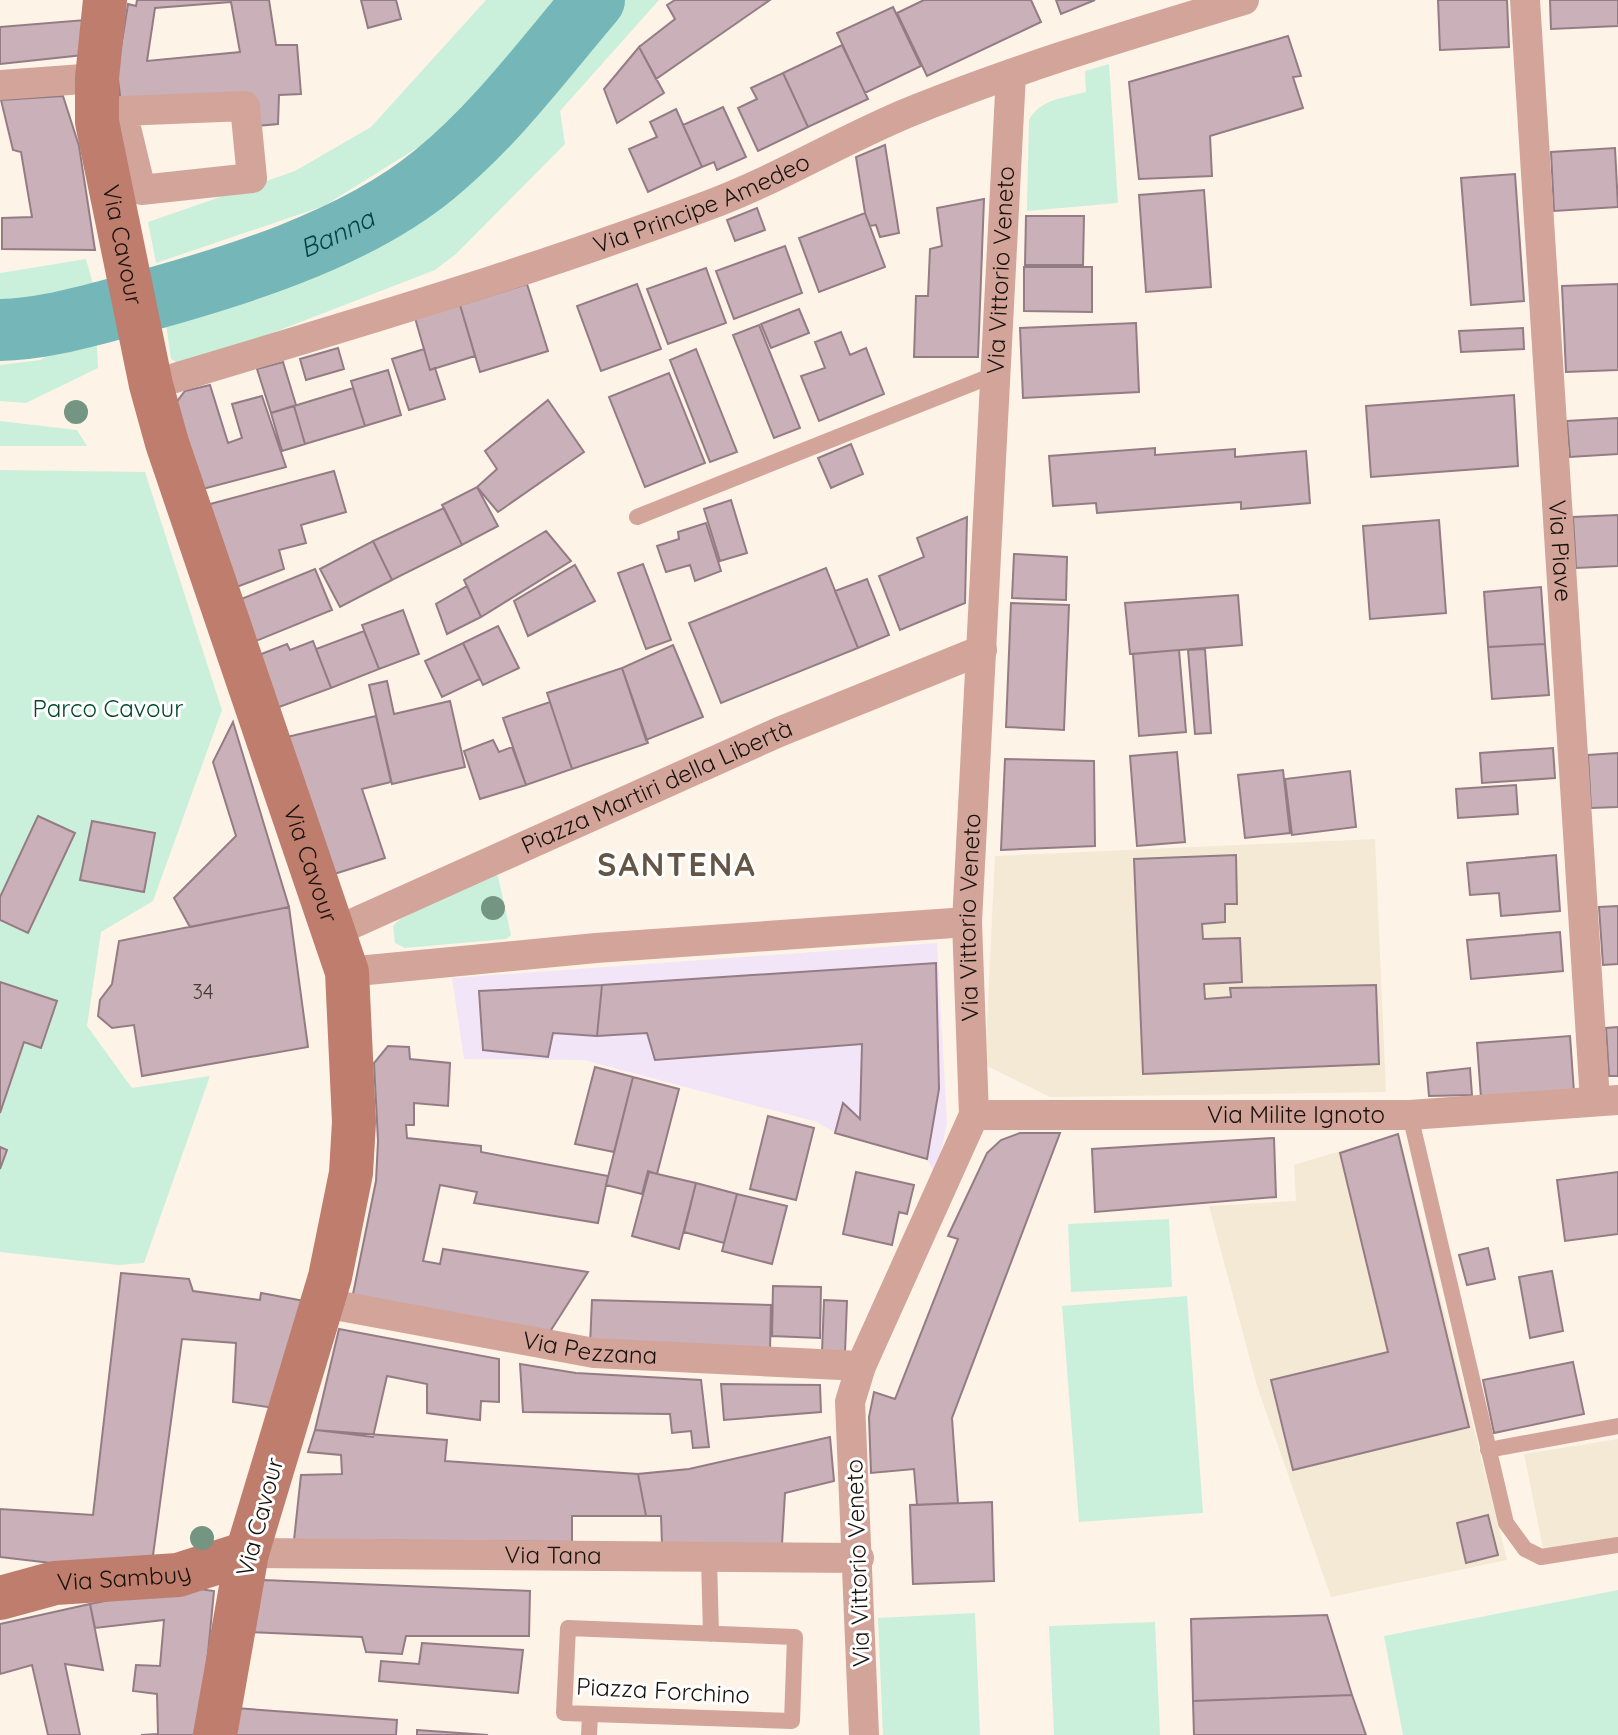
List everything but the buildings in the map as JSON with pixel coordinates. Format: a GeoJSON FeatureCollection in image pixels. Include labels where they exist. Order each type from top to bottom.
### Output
{"type":"FeatureCollection","features":[{"type":"Feature","properties":{"kind":"street","name":"Via Cavour"},"geometry":{"type":"LineString","coordinates":[[105,0],[97,78],[97,122],[129,206],[149,377],[167,443],[341,952],[354,1122],[351,1173],[324,1303],[247,1553],[215,1735]]}},
{"type":"Feature","properties":{"kind":"street","name":"Via Principe Amedeo"},"geometry":{"type":"LineString","coordinates":[[149,377],[380,316],[638,231],[762,184],[907,113],[1011,74],[1244,0]]}},
{"type":"Feature","properties":{"kind":"street","name":"Via Piave"},"geometry":{"type":"LineString","coordinates":[[1525,0],[1606,1101]]}},
{"type":"Feature","properties":{"kind":"street","name":"Via Vittorio Veneto"},"geometry":{"type":"LineString","coordinates":[[864,1735],[859,1558],[850,1402],[861,1366],[974,1115],[967,922],[1011,74]]}},
{"type":"Feature","properties":{"kind":"street"},"geometry":{"type":"LineString","coordinates":[[0,85],[97,78]]}},
{"type":"Feature","properties":{"kind":"street"},"geometry":{"type":"LineString","coordinates":[[245,106],[252,178],[129,206],[122,111],[245,106]]}},
{"type":"Feature","properties":{"kind":"street","name":"Piazza Martiri della Libertà"},"geometry":{"type":"LineString","coordinates":[[341,952],[779,732],[982,650]]}},
{"type":"Feature","properties":{"kind":"street"},"geometry":{"type":"LineString","coordinates":[[341,952],[596,948],[967,922]]}},
{"type":"Feature","properties":{"kind":"street","name":"Via Milite Ignoto"},"geometry":{"type":"LineString","coordinates":[[974,1115],[1410,1115],[1606,1101]]}},
{"type":"Feature","properties":{"kind":"street","name":"Via Pezzana"},"geometry":{"type":"LineString","coordinates":[[324,1303],[594,1353],[861,1366]]}},
{"type":"Feature","properties":{"kind":"street","name":"Via Tana"},"geometry":{"type":"LineString","coordinates":[[247,1553],[859,1558]]}},
{"type":"Feature","properties":{"kind":"street","name":"Via Sambuy"},"geometry":{"type":"LineString","coordinates":[[0,1598],[55,1583],[178,1575],[247,1553]]}},
{"type":"Feature","properties":{"kind":"lane"},"geometry":{"type":"LineString","coordinates":[[637,517],[996,374]]}},
{"type":"Feature","properties":{"kind":"lane"},"geometry":{"type":"LineString","coordinates":[[1410,1115],[1506,1523],[1525,1549],[1541,1557],[1618,1545]]}},
{"type":"Feature","properties":{"kind":"lane"},"geometry":{"type":"LineString","coordinates":[[1488,1450],[1618,1426]]}},
{"type":"Feature","properties":{"kind":"lane"},"geometry":{"type":"LineString","coordinates":[[709,1559],[711,1634]]}},
{"type":"Feature","properties":{"kind":"lane","name":"Piazza Forchino"},"geometry":{"type":"LineString","coordinates":[[568,1628],[711,1634],[795,1637],[792,1728],[564,1713],[568,1628]]}},
{"type":"Feature","properties":{"kind":"lane"},"geometry":{"type":"LineString","coordinates":[[589,1735],[590,1715]]}},
{"type":"Feature","properties":{"kind":"shaded area"},"geometry":{"type":"Polygon","coordinates":[[[1375,839],[1386,1092],[1050,1097],[985,1065],[995,856],[1375,839]]]}},
{"type":"Feature","properties":{"kind":"shaded area"},"geometry":{"type":"Polygon","coordinates":[[[937,943],[947,1123],[936,1176],[927,1159],[835,1133],[817,1122],[584,1060],[464,1059],[452,978],[937,943]]]}},
{"type":"Feature","properties":{"kind":"shaded area"},"geometry":{"type":"Polygon","coordinates":[[[1399,1133],[1507,1560],[1331,1597],[1257,1386],[1209,1206],[1296,1201],[1294,1165],[1399,1133]]]}},
{"type":"Feature","properties":{"kind":"shaded area"},"geometry":{"type":"Polygon","coordinates":[[[1618,1439],[1618,1541],[1544,1553],[1524,1454],[1618,1439]]]}},
{"type":"Feature","properties":{"kind":"green space"},"geometry":{"type":"Polygon","coordinates":[[[486,0],[575,0],[449,128],[324,206],[156,263],[148,222],[295,171],[371,127],[486,0]]]}},
{"type":"Feature","properties":{"kind":"green space"},"geometry":{"type":"Polygon","coordinates":[[[607,0],[659,0],[560,111],[565,144],[456,254],[435,270],[184,367],[171,359],[165,317],[423,217],[454,190],[533,86],[607,0]]]}},
{"type":"Feature","properties":{"kind":"green space"},"geometry":{"type":"Polygon","coordinates":[[[1109,64],[1118,203],[1027,211],[1029,120],[1046,103],[1086,92],[1085,71],[1109,64]]]}},
{"type":"Feature","properties":{"kind":"green space"},"geometry":{"type":"Polygon","coordinates":[[[86,259],[95,291],[18,317],[0,317],[0,273],[86,259]]]}},
{"type":"Feature","properties":{"kind":"green space"},"geometry":{"type":"Polygon","coordinates":[[[96,327],[98,368],[26,403],[0,401],[0,365],[40,360],[96,327]]]}},
{"type":"Feature","properties":{"kind":"green space"},"geometry":{"type":"Polygon","coordinates":[[[0,421],[77,430],[87,446],[0,446],[0,421]]]}},
{"type":"Feature","properties":{"kind":"green space","name":"Parco Cavour"},"geometry":{"type":"Polygon","coordinates":[[[0,470],[145,472],[222,710],[153,901],[101,932],[87,1026],[132,1088],[210,1076],[144,1263],[118,1265],[0,1252],[0,470]]]}},
{"type":"Feature","properties":{"kind":"green space"},"geometry":{"type":"Polygon","coordinates":[[[492,874],[498,876],[511,935],[506,939],[405,948],[395,943],[393,926],[400,919],[492,874]]]}},
{"type":"Feature","properties":{"kind":"green space"},"geometry":{"type":"Polygon","coordinates":[[[1169,1219],[1172,1287],[1071,1292],[1068,1224],[1169,1219]]]}},
{"type":"Feature","properties":{"kind":"green space"},"geometry":{"type":"Polygon","coordinates":[[[1187,1296],[1203,1513],[1079,1522],[1062,1306],[1187,1296]]]}},
{"type":"Feature","properties":{"kind":"green space"},"geometry":{"type":"Polygon","coordinates":[[[1618,1590],[1618,1735],[1403,1735],[1384,1636],[1618,1590]]]}},
{"type":"Feature","properties":{"kind":"green space"},"geometry":{"type":"Polygon","coordinates":[[[975,1613],[980,1735],[883,1735],[878,1618],[975,1613]]]}},
{"type":"Feature","properties":{"kind":"green space"},"geometry":{"type":"Polygon","coordinates":[[[1155,1622],[1160,1735],[1054,1735],[1049,1626],[1155,1622]]]}},
{"type":"Feature","properties":{"kind":"waterway","name":"Banna"},"geometry":{"type":"LineString","coordinates":[[0,330],[65,321],[208,283],[290,254],[367,219],[403,198],[457,155],[518,91],[594,0]]}},
{"type":"Feature","properties":{"kind":"district","name":"SANTENA"},"geometry":{"type":"Point","coordinates":[677,865]}}]}
